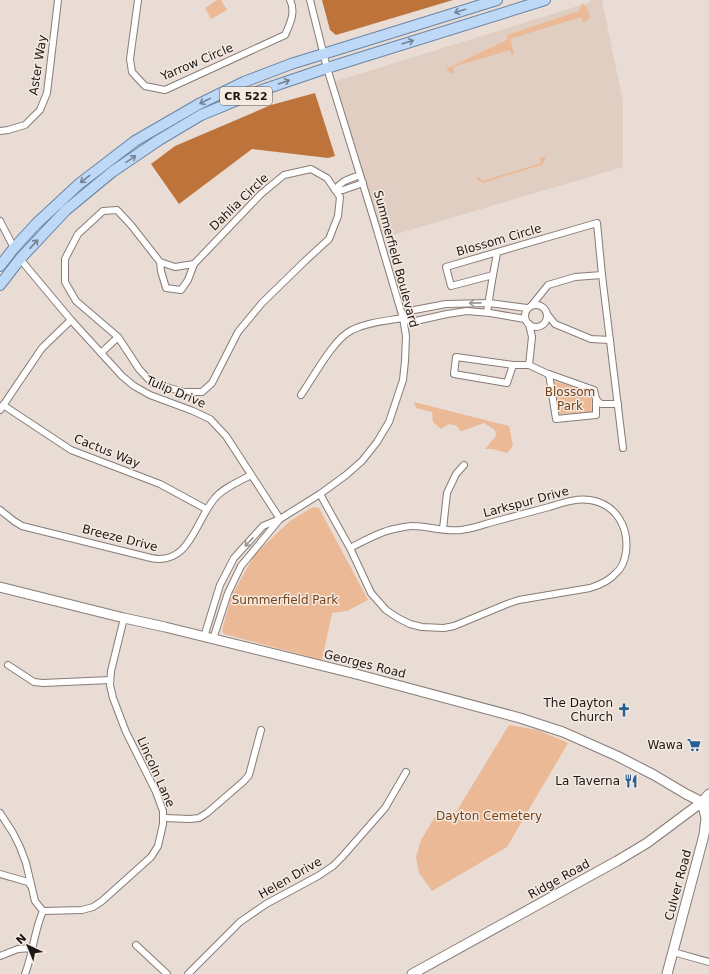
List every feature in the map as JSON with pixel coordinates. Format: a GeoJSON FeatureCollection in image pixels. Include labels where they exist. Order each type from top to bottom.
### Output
{"type":"FeatureCollection","features":[{"type":"Feature","properties":{"kind":"main road","name":"CR 522"},"geometry":{"type":"LineString","coordinates":[[0,266],[36,224],[79,184],[135,141],[199,104],[244,82],[291,64],[497,0]]}},
{"type":"Feature","properties":{"kind":"main road","name":"CR 522"},"geometry":{"type":"LineString","coordinates":[[0,285],[20,259],[66,210],[112,172],[159,140],[201,115],[262,90],[327,68],[545,0]]}},
{"type":"Feature","properties":{"kind":"street","name":"Aster Way"},"geometry":{"type":"LineString","coordinates":[[0,131],[25,125],[40,110],[47,93],[58,0]]}},
{"type":"Feature","properties":{"kind":"street","name":"Yarrow Circle"},"geometry":{"type":"LineString","coordinates":[[138,0],[130,59],[132,72],[145,86],[165,90],[285,35],[292,21],[292,4],[290,0]]}},
{"type":"Feature","properties":{"kind":"street","name":"Summerfield Boulevard"},"geometry":{"type":"LineString","coordinates":[[204,637],[220,585],[234,558],[263,526],[280,519],[320,494],[346,476],[362,461],[377,442],[389,422],[403,380],[406,361],[406,336],[403,318],[327,68],[310,0]]}},
{"type":"Feature","properties":{"kind":"street","name":"Dahlia Circle"},"geometry":{"type":"LineString","coordinates":[[160,262],[131,225],[117,210],[103,211],[78,234],[65,259],[65,282],[76,301],[118,337],[139,369],[152,383],[184,392],[202,392],[212,382],[238,332],[262,303],[329,240],[338,216],[340,197],[327,178],[310,169],[284,175],[261,194],[194,264]]}},
{"type":"Feature","properties":{"kind":"street"},"geometry":{"type":"LineString","coordinates":[[335,190],[344,181],[360,174]]}},
{"type":"Feature","properties":{"kind":"street"},"geometry":{"type":"LineString","coordinates":[[335,190],[343,190],[363,183]]}},
{"type":"Feature","properties":{"kind":"street"},"geometry":{"type":"LineString","coordinates":[[0,221],[14,248]]}},
{"type":"Feature","properties":{"kind":"street","name":"Blossom Circle"},"geometry":{"type":"LineString","coordinates":[[493,275],[451,286],[446,267],[597,223],[623,448]]}},
{"type":"Feature","properties":{"kind":"street"},"geometry":{"type":"LineString","coordinates":[[487,312],[497,253]]}},
{"type":"Feature","properties":{"kind":"street","name":"Tulip Drive"},"geometry":{"type":"LineString","coordinates":[[20,259],[71,320],[122,376],[134,386],[150,395],[210,419],[226,436],[280,519]]}},
{"type":"Feature","properties":{"kind":"street"},"geometry":{"type":"LineString","coordinates":[[160,262],[175,267],[194,264],[188,280],[181,290],[166,288],[160,262]]}},
{"type":"Feature","properties":{"kind":"street"},"geometry":{"type":"LineString","coordinates":[[529,365],[532,337],[525,315],[529,307],[548,285],[575,277],[602,275]]}},
{"type":"Feature","properties":{"kind":"street"},"geometry":{"type":"LineString","coordinates":[[541,294],[543,306],[555,324],[591,339],[610,340]]}},
{"type":"Feature","properties":{"kind":"street"},"geometry":{"type":"LineString","coordinates":[[403,318],[409,311],[446,304],[489,303],[529,307],[536,304],[543,306]]}},
{"type":"Feature","properties":{"kind":"street"},"geometry":{"type":"LineString","coordinates":[[301,395],[342,336],[351,330],[362,326],[403,318],[411,322],[447,314],[467,312],[487,312],[527,321],[534,327],[555,324]]}},
{"type":"Feature","properties":{"kind":"street"},"geometry":{"type":"LineString","coordinates":[[532,337],[547,319],[547,314]]}},
{"type":"Feature","properties":{"kind":"street"},"geometry":{"type":"LineString","coordinates":[[2,407],[42,348],[71,320]]}},
{"type":"Feature","properties":{"kind":"street"},"geometry":{"type":"LineString","coordinates":[[101,353],[118,337]]}},
{"type":"Feature","properties":{"kind":"street"},"geometry":{"type":"LineString","coordinates":[[513,365],[507,383],[454,374],[456,357],[513,365],[529,365],[550,375],[594,390],[596,399],[596,415],[556,419],[549,374],[550,375]]}},
{"type":"Feature","properties":{"kind":"street"},"geometry":{"type":"LineString","coordinates":[[596,399],[601,404],[618,404]]}},
{"type":"Feature","properties":{"kind":"street","name":"Cactus Way"},"geometry":{"type":"LineString","coordinates":[[2,407],[71,450],[160,484],[206,509]]}},
{"type":"Feature","properties":{"kind":"street"},"geometry":{"type":"LineString","coordinates":[[443,529],[447,493],[456,474],[464,465]]}},
{"type":"Feature","properties":{"kind":"street","name":"Breeze Drive"},"geometry":{"type":"LineString","coordinates":[[0,510],[22,526],[159,560],[167,559],[185,548],[206,509],[216,496],[251,475]]}},
{"type":"Feature","properties":{"kind":"street","name":"Larkspur Drive"},"geometry":{"type":"LineString","coordinates":[[320,494],[350,548],[371,593],[386,610],[410,624],[422,627],[444,628],[454,626],[519,600],[600,585],[617,573],[622,566],[625,557],[626,536],[624,528],[614,512],[596,502],[581,500],[565,502],[476,527],[460,530],[411,526],[395,529],[383,532],[350,548]]}},
{"type":"Feature","properties":{"kind":"street","name":"Summerfield Boulevard"},"geometry":{"type":"LineString","coordinates":[[213,639],[228,593],[241,566],[280,519]]}},
{"type":"Feature","properties":{"kind":"street","name":"Georges Road"},"geometry":{"type":"LineString","coordinates":[[0,587],[356,674],[542,725],[617,756],[706,804]]}},
{"type":"Feature","properties":{"kind":"street","name":"Lincoln Lane"},"geometry":{"type":"LineString","coordinates":[[43,911],[82,910],[93,907],[102,901],[151,857],[158,846],[164,824],[163,811],[156,792],[126,732],[113,698],[110,680],[124,618]]}},
{"type":"Feature","properties":{"kind":"street"},"geometry":{"type":"LineString","coordinates":[[8,665],[34,682],[44,683],[110,680]]}},
{"type":"Feature","properties":{"kind":"street"},"geometry":{"type":"LineString","coordinates":[[164,818],[199,818],[208,813],[244,781],[249,775],[261,730]]}},
{"type":"Feature","properties":{"kind":"street","name":"Helen Drive"},"geometry":{"type":"LineString","coordinates":[[188,974],[240,922],[266,904],[318,876],[333,866],[385,808],[406,772]]}},
{"type":"Feature","properties":{"kind":"street","name":"Ridge Road"},"geometry":{"type":"LineString","coordinates":[[412,974],[641,847],[706,804],[709,794]]}},
{"type":"Feature","properties":{"kind":"street","name":"Culver Road"},"geometry":{"type":"LineString","coordinates":[[666,974],[706,832],[706,804]]}},
{"type":"Feature","properties":{"kind":"street"},"geometry":{"type":"LineString","coordinates":[[0,813],[20,847],[26,863],[35,901],[43,911],[38,922],[33,948],[25,974]]}},
{"type":"Feature","properties":{"kind":"street"},"geometry":{"type":"LineString","coordinates":[[0,874],[28,882],[31,886]]}},
{"type":"Feature","properties":{"kind":"street"},"geometry":{"type":"LineString","coordinates":[[136,944],[167,974]]}},
{"type":"Feature","properties":{"kind":"street"},"geometry":{"type":"LineString","coordinates":[[0,956],[18,949],[33,948]]}},
{"type":"Feature","properties":{"kind":"street"},"geometry":{"type":"LineString","coordinates":[[672,952],[709,962]]}},
{"type":"Feature","properties":{"kind":"shaded area"},"geometry":{"type":"Polygon","coordinates":[[[322,0],[453,0],[336,35],[330,30],[322,0]]]}},
{"type":"Feature","properties":{"kind":"shaded area"},"geometry":{"type":"Polygon","coordinates":[[[592,0],[602,0],[623,102],[623,167],[383,238],[353,150],[333,82],[588,3],[592,0]]]}},
{"type":"Feature","properties":{"kind":"shaded area"},"geometry":{"type":"Polygon","coordinates":[[[315,93],[335,156],[328,158],[252,149],[179,204],[151,164],[175,146],[271,105],[315,93]]]}},
{"type":"Feature","properties":{"kind":"green space"},"geometry":{"type":"Polygon","coordinates":[[[217,0],[221,0],[227,10],[211,19],[205,8],[217,0]]]}},
{"type":"Feature","properties":{"kind":"green space"},"geometry":{"type":"Polygon","coordinates":[[[582,3],[587,8],[590,16],[588,20],[584,22],[582,21],[581,17],[510,39],[514,54],[512,55],[510,50],[453,67],[453,73],[446,69],[507,40],[507,35],[579,11],[582,3]]]}},
{"type":"Feature","properties":{"kind":"green space"},"geometry":{"type":"Polygon","coordinates":[[[545,157],[545,159],[541,165],[483,183],[477,180],[478,177],[482,181],[541,163],[540,158],[545,157]]]}},
{"type":"Feature","properties":{"kind":"green space","name":"Blossom Park"},"geometry":{"type":"Polygon","coordinates":[[[554,381],[591,392],[592,412],[557,414],[554,381]]]}},
{"type":"Feature","properties":{"kind":"green space"},"geometry":{"type":"Polygon","coordinates":[[[414,402],[509,426],[513,446],[507,453],[493,449],[485,449],[496,436],[495,430],[484,423],[460,431],[457,426],[449,424],[441,429],[433,422],[432,412],[416,408],[414,402]]]}},
{"type":"Feature","properties":{"kind":"green space","name":"Summerfield Park"},"geometry":{"type":"Polygon","coordinates":[[[313,507],[319,508],[368,600],[347,611],[332,613],[322,660],[224,634],[222,630],[232,595],[255,554],[290,521],[313,507]]]}},
{"type":"Feature","properties":{"kind":"green space","name":"Dayton Cemetery"},"geometry":{"type":"Polygon","coordinates":[[[509,725],[538,730],[568,743],[507,847],[432,891],[419,873],[416,857],[421,840],[435,817],[450,822],[509,725]]]}},
{"type":"Feature","properties":{"kind":"place","name":"The Dayton Church"},"geometry":{"type":"Point","coordinates":[624,710]}},
{"type":"Feature","properties":{"kind":"place","name":"Wawa"},"geometry":{"type":"Point","coordinates":[694,745]}},
{"type":"Feature","properties":{"kind":"place","name":"La Taverna"},"geometry":{"type":"Point","coordinates":[631,781]}}]}
